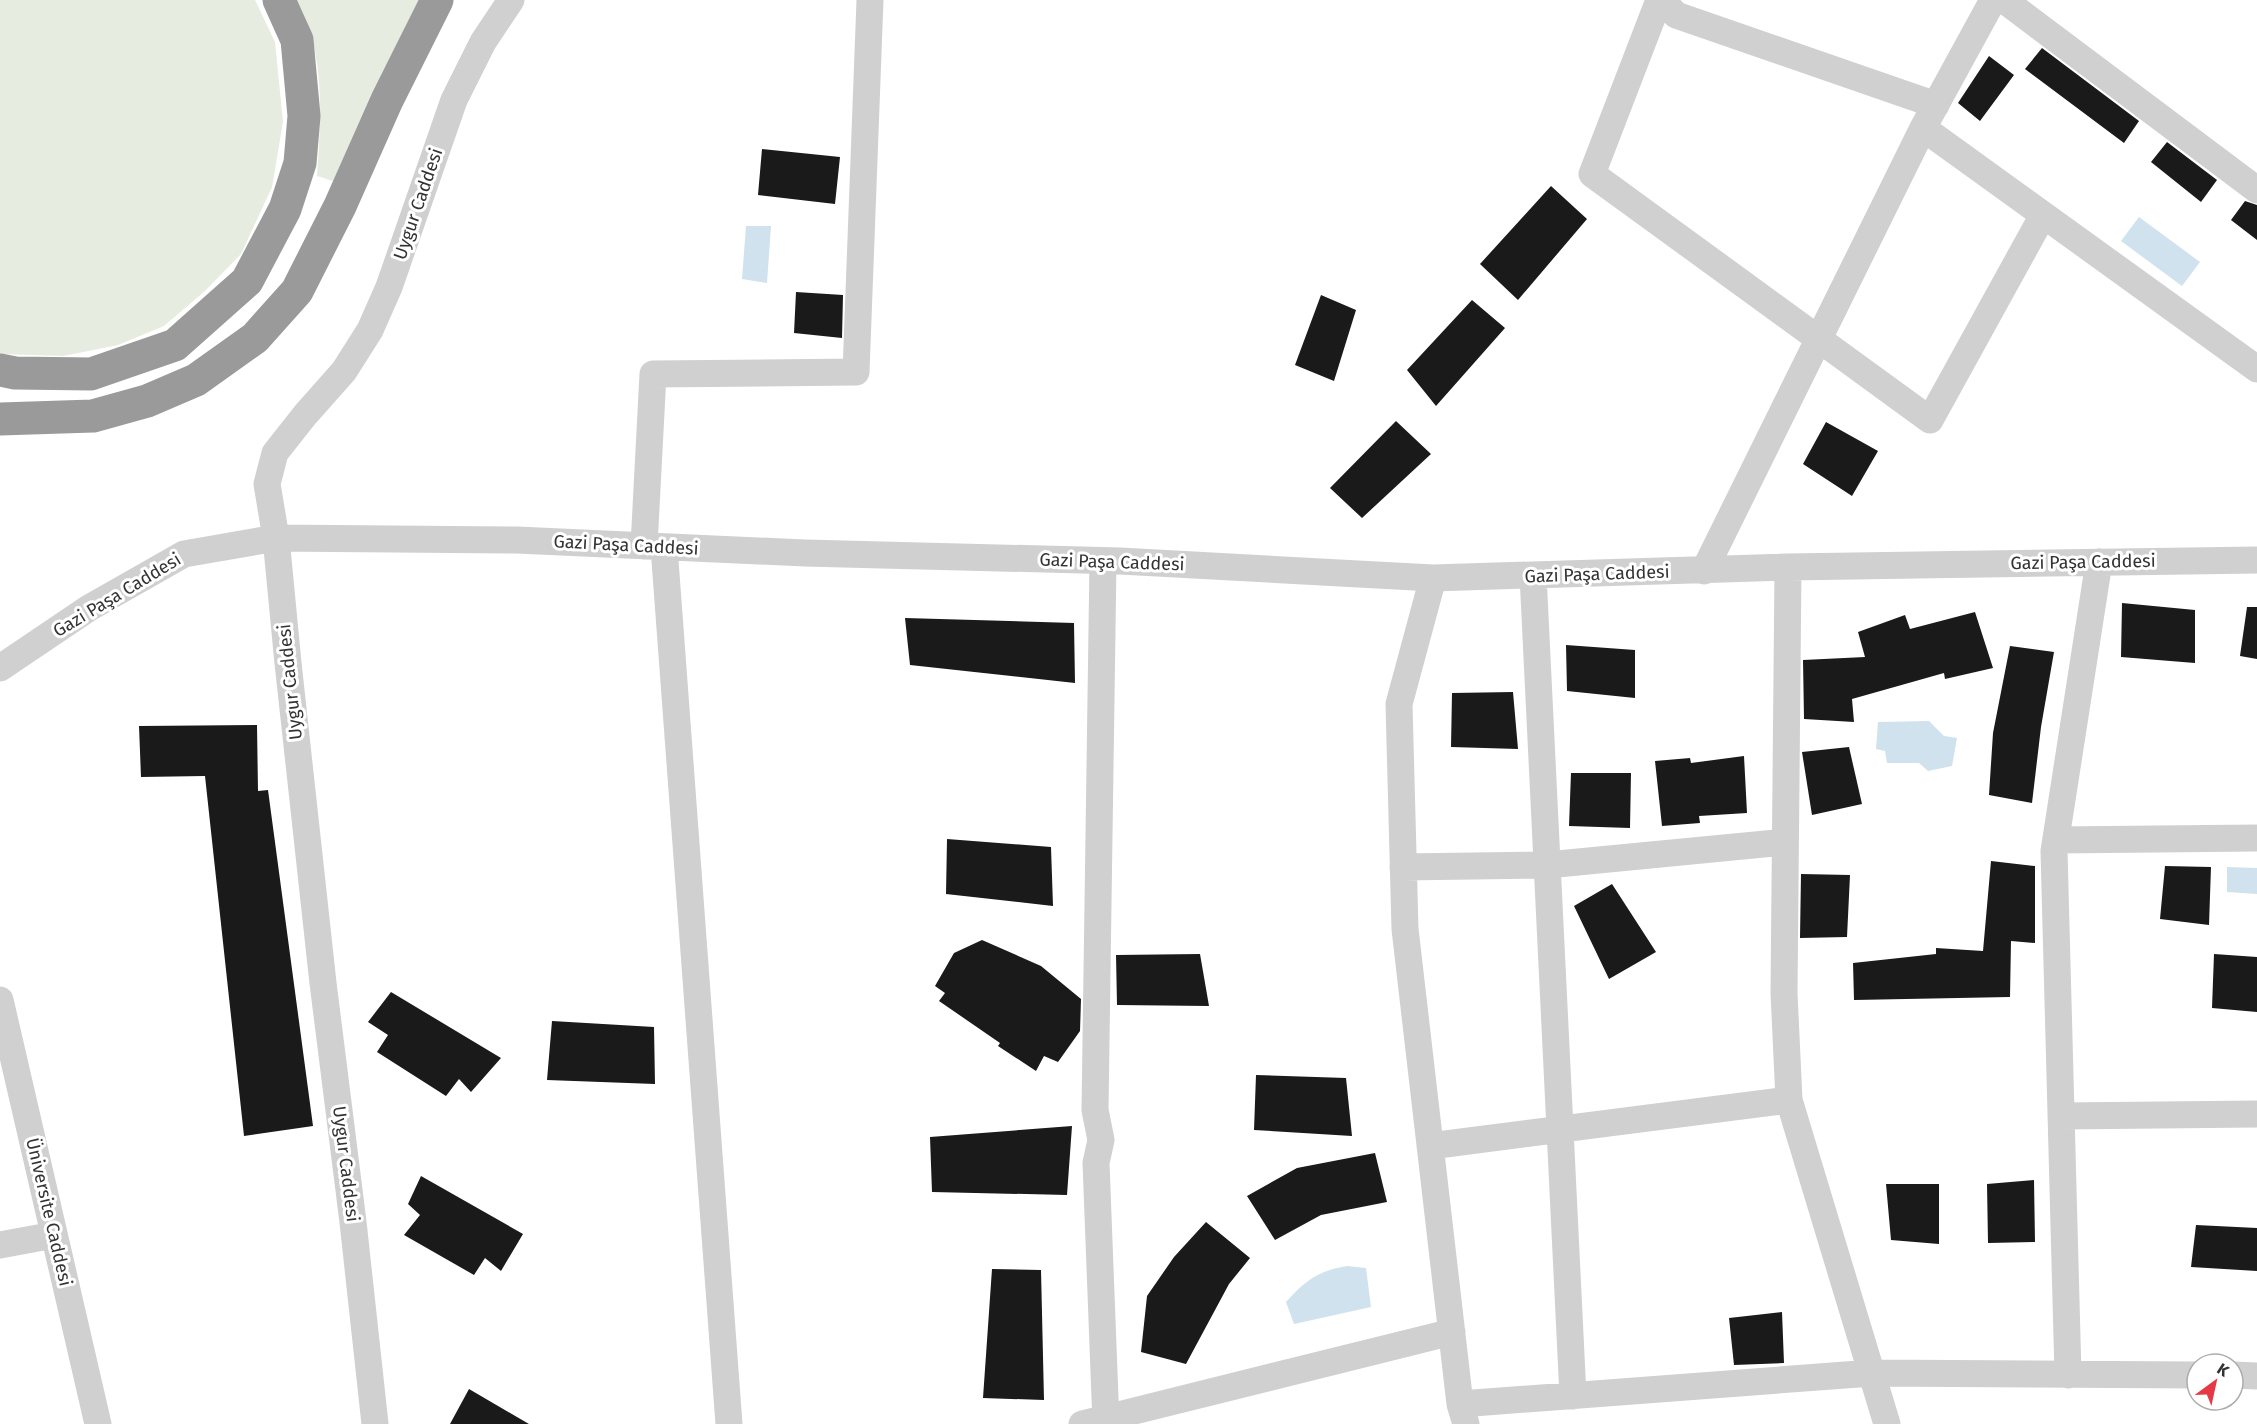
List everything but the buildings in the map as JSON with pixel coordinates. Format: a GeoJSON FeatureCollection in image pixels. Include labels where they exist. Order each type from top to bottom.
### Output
{"type":"FeatureCollection","features":[{"type":"Feature","properties":{"kind":"highway"},"geometry":{"type":"LineString","coordinates":[[0,370],[15,373],[91,375],[176,345],[247,281],[285,209],[300,163],[304,116],[297,40],[279,0]]}},
{"type":"Feature","properties":{"kind":"highway"},"geometry":{"type":"LineString","coordinates":[[0,419],[93,416],[147,401],[196,380],[255,338],[297,291],[340,206],[387,100],[437,0]]}},
{"type":"Feature","properties":{"kind":"street","name":"Uygur Caddesi"},"geometry":{"type":"LineString","coordinates":[[375,1424],[322,971],[276,538],[267,484],[275,453],[344,371],[370,330],[389,287],[454,100],[483,42],[511,0]]}},
{"type":"Feature","properties":{"kind":"street"},"geometry":{"type":"LineString","coordinates":[[729,1424],[654,546],[653,374],[856,372],[870,0]]}},
{"type":"Feature","properties":{"kind":"street"},"geometry":{"type":"LineString","coordinates":[[1936,105],[1676,15],[1661,0],[1592,174],[1930,420],[2043,215]]}},
{"type":"Feature","properties":{"kind":"street"},"geometry":{"type":"LineString","coordinates":[[1704,571],[1923,128],[1993,0]]}},
{"type":"Feature","properties":{"kind":"street"},"geometry":{"type":"LineString","coordinates":[[2004,0],[2257,190]]}},
{"type":"Feature","properties":{"kind":"street"},"geometry":{"type":"LineString","coordinates":[[1923,128],[2257,369]]}},
{"type":"Feature","properties":{"kind":"street","name":"Gazi Paşa Caddesi"},"geometry":{"type":"LineString","coordinates":[[0,668],[89,608],[184,554],[276,538],[517,540],[805,553],[1103,561],[1432,578],[1788,567],[2257,560]]}},
{"type":"Feature","properties":{"kind":"street"},"geometry":{"type":"LineString","coordinates":[[1103,561],[1095,1110],[1101,1140],[1096,1163],[1097,1422],[1452,1332]]}},
{"type":"Feature","properties":{"kind":"street"},"geometry":{"type":"LineString","coordinates":[[2068,1375],[2054,851],[2099,562]]}},
{"type":"Feature","properties":{"kind":"street"},"geometry":{"type":"LineString","coordinates":[[1788,567],[1784,993],[1789,1100],[1887,1424]]}},
{"type":"Feature","properties":{"kind":"street"},"geometry":{"type":"LineString","coordinates":[[1533,575],[1573,1396]]}},
{"type":"Feature","properties":{"kind":"street"},"geometry":{"type":"LineString","coordinates":[[1432,578],[1399,704],[1405,929],[1463,1414],[1573,1396],[1872,1373],[2185,1375]]}},
{"type":"Feature","properties":{"kind":"street"},"geometry":{"type":"LineString","coordinates":[[2056,840],[2257,838]]}},
{"type":"Feature","properties":{"kind":"street"},"geometry":{"type":"LineString","coordinates":[[1403,867],[1547,866],[1785,843]]}},
{"type":"Feature","properties":{"kind":"street","name":"Üniversite Caddesi"},"geometry":{"type":"LineString","coordinates":[[0,1000],[98,1424]]}},
{"type":"Feature","properties":{"kind":"street"},"geometry":{"type":"LineString","coordinates":[[1430,1146],[1789,1100]]}},
{"type":"Feature","properties":{"kind":"street"},"geometry":{"type":"LineString","coordinates":[[2061,1116],[2257,1114]]}},
{"type":"Feature","properties":{"kind":"street"},"geometry":{"type":"LineString","coordinates":[[0,1245],[54,1235]]}},
{"type":"Feature","properties":{"kind":"shaded area"},"geometry":{"type":"Polygon","coordinates":[[[0,0],[255,0],[275,42],[283,122],[272,187],[241,254],[205,291],[164,326],[118,345],[63,356],[0,354],[0,0]]]}},
{"type":"Feature","properties":{"kind":"shaded area"},"geometry":{"type":"Polygon","coordinates":[[[297,0],[420,0],[373,90],[333,181],[317,176],[320,109],[317,64],[313,42],[297,0]]]}},
{"type":"Feature","properties":{"kind":"water"},"geometry":{"type":"Polygon","coordinates":[[[2139,217],[2200,262],[2182,286],[2121,241],[2139,217]]]}},
{"type":"Feature","properties":{"kind":"water"},"geometry":{"type":"Polygon","coordinates":[[[746,226],[771,226],[767,283],[742,279],[746,226]]]}},
{"type":"Feature","properties":{"kind":"water"},"geometry":{"type":"Polygon","coordinates":[[[1929,721],[1944,736],[1957,738],[1952,766],[1928,771],[1919,763],[1887,763],[1885,751],[1876,749],[1878,722],[1929,721]]]}},
{"type":"Feature","properties":{"kind":"water"},"geometry":{"type":"Polygon","coordinates":[[[2227,867],[2257,868],[2257,894],[2227,892],[2227,867]]]}},
{"type":"Feature","properties":{"kind":"water"},"geometry":{"type":"Polygon","coordinates":[[[1347,1266],[1366,1268],[1371,1307],[1294,1324],[1286,1302],[1313,1278],[1347,1266]]]}}]}
